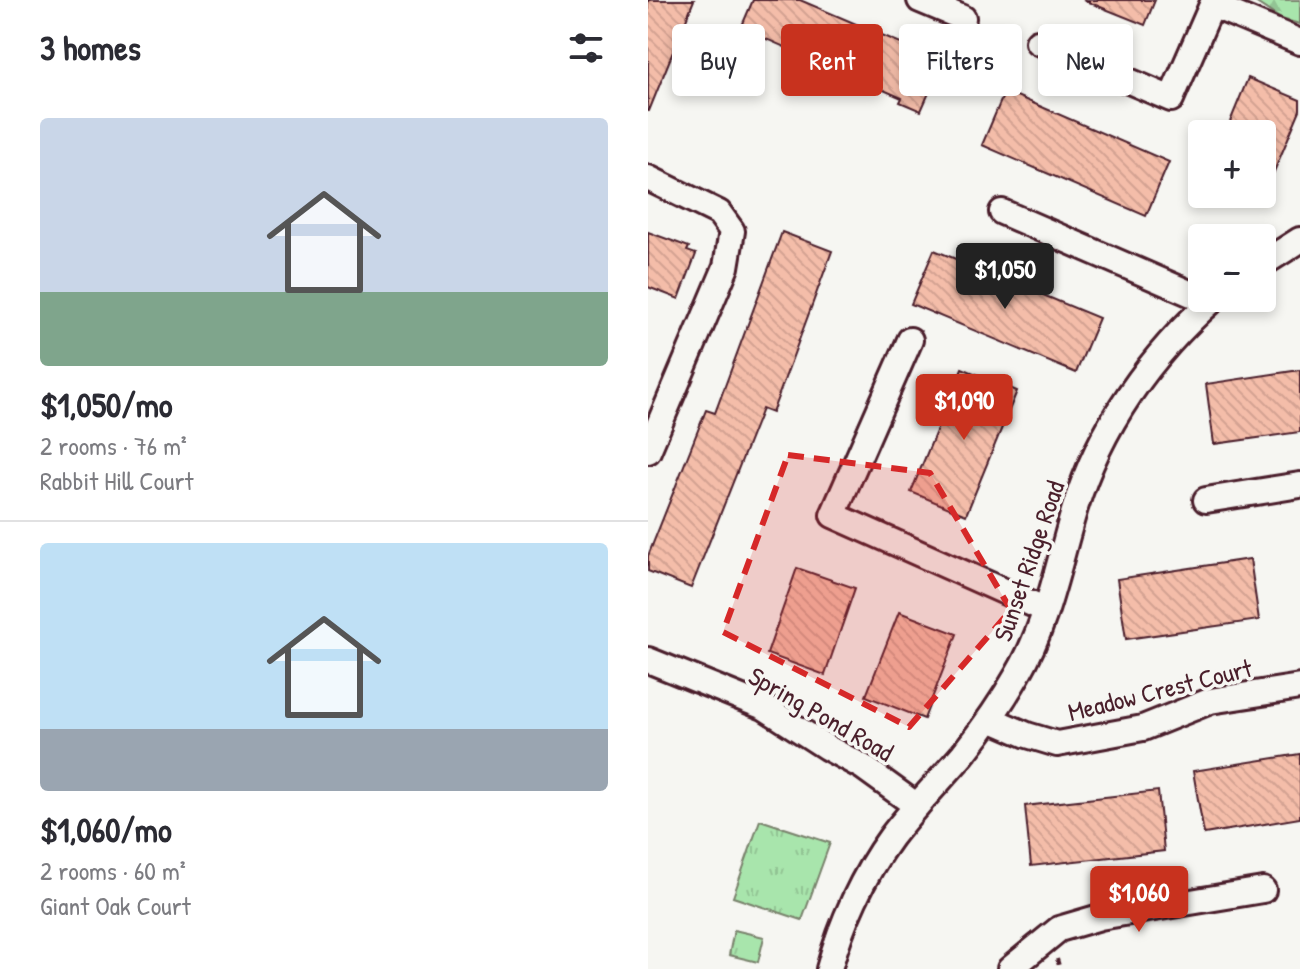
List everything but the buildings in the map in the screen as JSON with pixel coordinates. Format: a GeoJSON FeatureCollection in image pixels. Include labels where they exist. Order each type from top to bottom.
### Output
{"type":"FeatureCollection","features":[{"type":"Feature","properties":{"kind":"street"},"geometry":{"type":"LineString","coordinates":[[920,0],[963,18]]}},
{"type":"Feature","properties":{"kind":"street"},"geometry":{"type":"LineString","coordinates":[[1133,83],[1171,99],[1212,5],[1300,42]]}},
{"type":"Feature","properties":{"kind":"street"},"geometry":{"type":"LineString","coordinates":[[648,178],[719,213],[732,231],[726,267],[648,451]]}},
{"type":"Feature","properties":{"kind":"street"},"geometry":{"type":"LineString","coordinates":[[1002,212],[1188,290]]}},
{"type":"Feature","properties":{"kind":"street"},"geometry":{"type":"LineString","coordinates":[[1276,255],[1300,240]]}},
{"type":"Feature","properties":{"kind":"street","name":"Sunset Ridge Road"},"geometry":{"type":"LineString","coordinates":[[829,969],[864,882],[890,839],[990,719],[1019,672],[1046,610],[1090,466],[1114,417],[1144,373],[1199,312]]}},
{"type":"Feature","properties":{"kind":"street"},"geometry":{"type":"LineString","coordinates":[[910,340],[833,515],[1046,610]]}},
{"type":"Feature","properties":{"kind":"street"},"geometry":{"type":"LineString","coordinates":[[1206,500],[1300,485]]}},
{"type":"Feature","properties":{"kind":"street","name":"Spring Pond Road"},"geometry":{"type":"LineString","coordinates":[[648,660],[764,707],[863,767],[917,806]]}},
{"type":"Feature","properties":{"kind":"street","name":"Meadow Crest Court"},"geometry":{"type":"LineString","coordinates":[[990,719],[1057,744],[1143,728],[1210,701],[1300,687]]}},
{"type":"Feature","properties":{"kind":"street"},"geometry":{"type":"LineString","coordinates":[[1010,969],[1059,929],[1100,917],[1263,890]]}},
{"type":"Feature","properties":{"kind":"highlighted area"},"geometry":{"type":"Polygon","coordinates":[[[788,455],[930,473],[1011,610],[909,727],[723,632],[788,455]]]}},
{"type":"Feature","properties":{"kind":"green space"},"geometry":{"type":"Polygon","coordinates":[[[1252,0],[1300,0],[1300,24],[1281,19],[1252,0]]]}},
{"type":"Feature","properties":{"kind":"green space"},"geometry":{"type":"Polygon","coordinates":[[[760,820],[830,843],[802,920],[733,897],[760,820]]]}},
{"type":"Feature","properties":{"kind":"green space"},"geometry":{"type":"Polygon","coordinates":[[[734,930],[764,937],[758,962],[729,955],[734,930]]]}}]}
